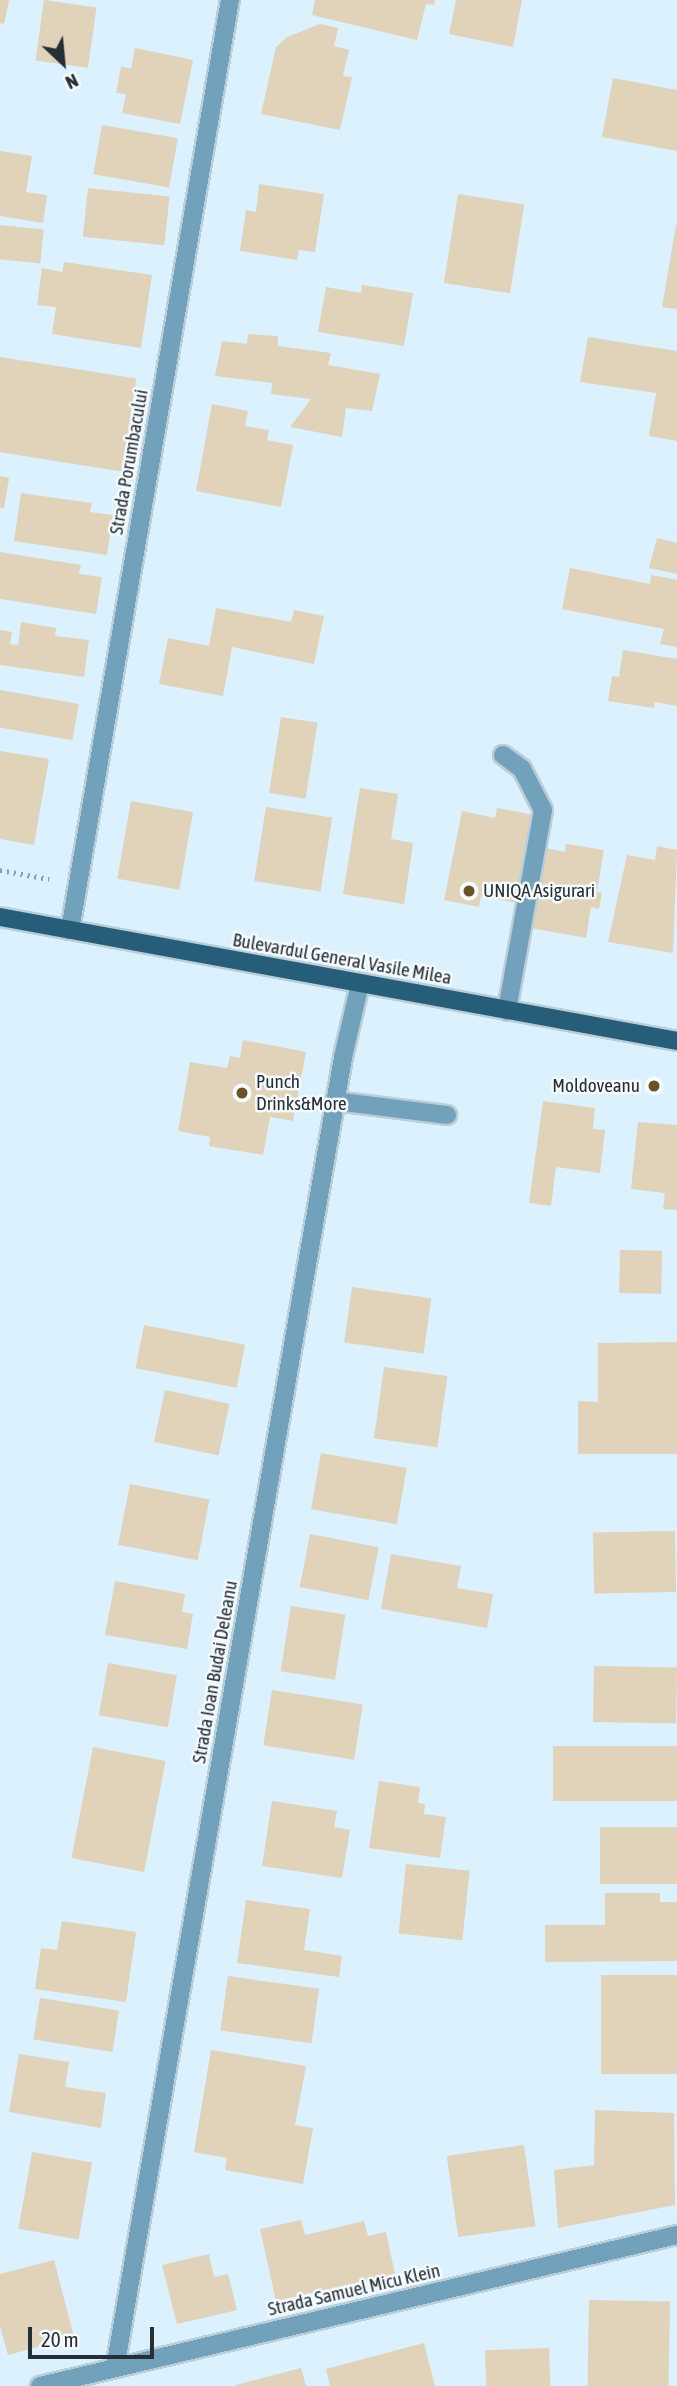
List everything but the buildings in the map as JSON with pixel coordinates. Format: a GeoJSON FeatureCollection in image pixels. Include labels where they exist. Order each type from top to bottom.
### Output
{"type":"FeatureCollection","features":[{"type":"Feature","properties":{"kind":"main road","name":"Bulevardul General Vasile Milea"},"geometry":{"type":"LineString","coordinates":[[0,917],[677,1041]]}},
{"type":"Feature","properties":{"kind":"street","name":"Strada Porumbacului"},"geometry":{"type":"LineString","coordinates":[[70,930],[230,0]]}},
{"type":"Feature","properties":{"kind":"street"},"geometry":{"type":"LineString","coordinates":[[503,755],[522,769],[543,810],[507,1011]]}},
{"type":"Feature","properties":{"kind":"street","name":"Strada Ioan Budai Deleanu"},"geometry":{"type":"LineString","coordinates":[[115,2368],[335,1101],[360,984]]}},
{"type":"Feature","properties":{"kind":"street"},"geometry":{"type":"LineString","coordinates":[[335,1101],[447,1115]]}},
{"type":"Feature","properties":{"kind":"street","name":"Strada Samuel Micu Klein"},"geometry":{"type":"LineString","coordinates":[[40,2386],[677,2235]]}},
{"type":"Feature","properties":{"kind":"place","name":"UNIQA Asigurari"},"geometry":{"type":"Point","coordinates":[469,891]}},
{"type":"Feature","properties":{"kind":"place","name":"Moldoveanu"},"geometry":{"type":"Point","coordinates":[654,1086]}},
{"type":"Feature","properties":{"kind":"place","name":"Punch Drinks&More"},"geometry":{"type":"Point","coordinates":[242,1093]}}]}
